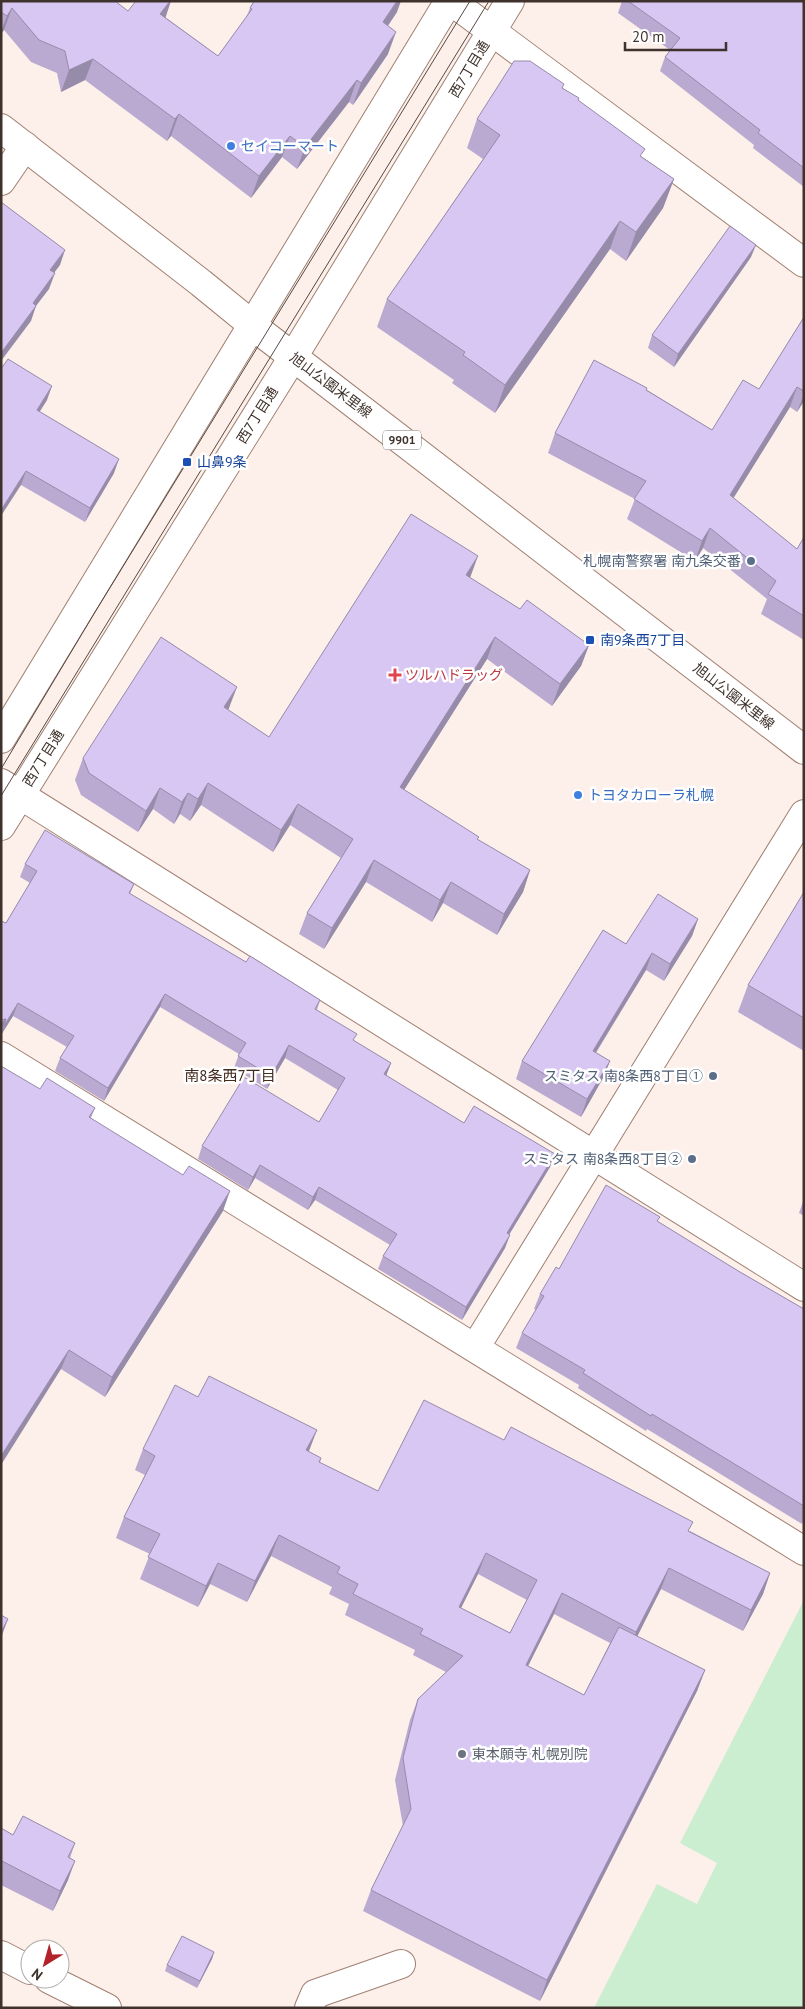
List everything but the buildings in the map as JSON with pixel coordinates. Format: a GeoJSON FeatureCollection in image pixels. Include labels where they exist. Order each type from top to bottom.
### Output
{"type":"FeatureCollection","features":[{"type":"Feature","properties":{"kind":"street"},"geometry":{"type":"LineString","coordinates":[[1,739],[450,1],[804,263]]}},
{"type":"Feature","properties":{"kind":"street","name":"西7丁目通"},"geometry":{"type":"LineString","coordinates":[[1,826],[11,789],[293,357],[510,1]]}},
{"type":"Feature","properties":{"kind":"street","name":"旭山公園米里線"},"geometry":{"type":"LineString","coordinates":[[1,128],[293,357],[804,750]]}},
{"type":"Feature","properties":{"kind":"street"},"geometry":{"type":"LineString","coordinates":[[1,181],[25,146]]}},
{"type":"Feature","properties":{"kind":"street"},"geometry":{"type":"LineString","coordinates":[[11,789],[804,1287]]}},
{"type":"Feature","properties":{"kind":"street"},"geometry":{"type":"LineString","coordinates":[[475,1348],[804,814]]}},
{"type":"Feature","properties":{"kind":"street"},"geometry":{"type":"LineString","coordinates":[[1,1056],[804,1551]]}},
{"type":"Feature","properties":{"kind":"street"},"geometry":{"type":"LineString","coordinates":[[1,1955],[20,1965]]}},
{"type":"Feature","properties":{"kind":"street"},"geometry":{"type":"LineString","coordinates":[[309,2008],[315,1994],[401,1964]]}},
{"type":"Feature","properties":{"kind":"street"},"geometry":{"type":"LineString","coordinates":[[69,1989],[107,2008]]}},
{"type":"Feature","properties":{"kind":"green space"},"geometry":{"type":"Polygon","coordinates":[[[804,1600],[804,2008],[594,2008],[657,1884],[697,1904],[717,1863],[680,1843],[804,1600]]]}},
{"type":"Feature","properties":{"kind":"tram line"},"geometry":{"type":"LineString","coordinates":[[1,769],[95,612],[470,1]]}},
{"type":"Feature","properties":{"kind":"tram line"},"geometry":{"type":"LineString","coordinates":[[1,796],[489,1]]}},
{"type":"Feature","properties":{"kind":"place","name":"セイコーマート"},"geometry":{"type":"Point","coordinates":[231,146]}},
{"type":"Feature","properties":{"kind":"place","name":"山鼻9条"},"geometry":{"type":"Point","coordinates":[187,462]}},
{"type":"Feature","properties":{"kind":"place","name":"札幌南警察署 南九条交番"},"geometry":{"type":"Point","coordinates":[751,561]}},
{"type":"Feature","properties":{"kind":"place","name":"南9条西7丁目"},"geometry":{"type":"Point","coordinates":[590,640]}},
{"type":"Feature","properties":{"kind":"place","name":"ツルハドラッグ"},"geometry":{"type":"Point","coordinates":[395,675]}},
{"type":"Feature","properties":{"kind":"place","name":"トヨタカローラ札幌"},"geometry":{"type":"Point","coordinates":[578,795]}},
{"type":"Feature","properties":{"kind":"place","name":"スミタス 南8条西8丁目①"},"geometry":{"type":"Point","coordinates":[713,1076]}},
{"type":"Feature","properties":{"kind":"place","name":"スミタス 南8条西8丁目②"},"geometry":{"type":"Point","coordinates":[692,1159]}},
{"type":"Feature","properties":{"kind":"place","name":"東本願寺 札幌別院"},"geometry":{"type":"Point","coordinates":[462,1754]}},
{"type":"Feature","properties":{"kind":"district","name":"南8条西7丁目"},"geometry":{"type":"Point","coordinates":[230,1076]}}]}
